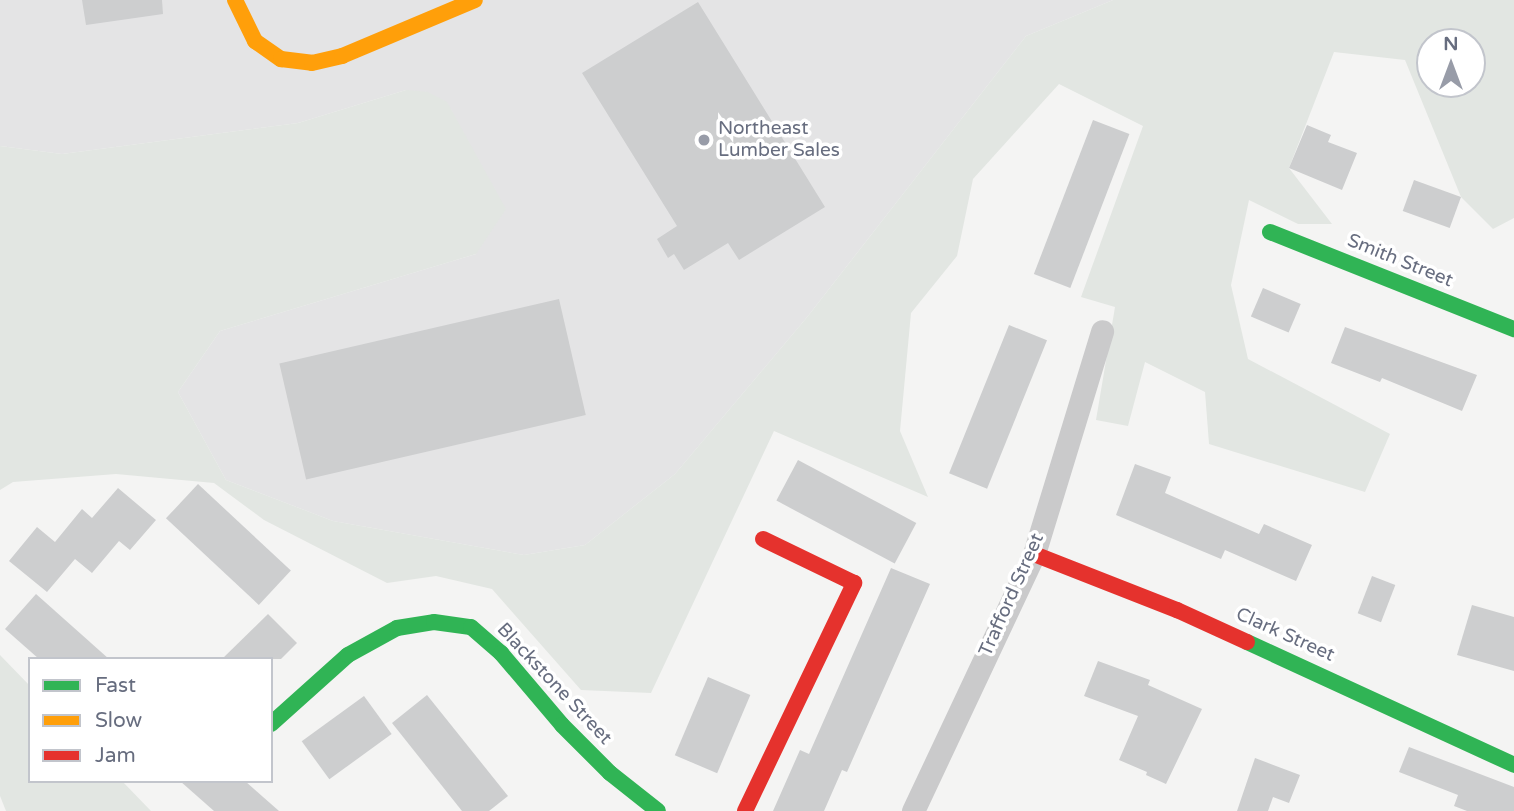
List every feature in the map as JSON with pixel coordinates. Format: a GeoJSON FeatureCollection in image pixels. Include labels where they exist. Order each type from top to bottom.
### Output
{"type":"FeatureCollection","features":[{"type":"Feature","properties":{"kind":"street"},"geometry":{"type":"LineString","coordinates":[[236,0],[240,15],[255,41],[281,59],[312,63],[342,56],[475,0]]}},
{"type":"Feature","properties":{"kind":"street","name":"Smith Street"},"geometry":{"type":"LineString","coordinates":[[1270,232],[1514,329]]}},
{"type":"Feature","properties":{"kind":"street","name":"Trafford Street"},"geometry":{"type":"LineString","coordinates":[[913,811],[1034,554],[1102,331]]}},
{"type":"Feature","properties":{"kind":"street"},"geometry":{"type":"LineString","coordinates":[[745,811],[853,583],[763,539]]}},
{"type":"Feature","properties":{"kind":"street","name":"Clark Street"},"geometry":{"type":"LineString","coordinates":[[1034,554],[1202,621],[1514,765]]}},
{"type":"Feature","properties":{"kind":"street","name":"Blackstone Street"},"geometry":{"type":"LineString","coordinates":[[273,722],[348,654],[397,628],[433,622],[471,627],[501,653],[562,725],[610,773],[658,811]]}},
{"type":"Feature","properties":{"kind":"shaded area"},"geometry":{"type":"Polygon","coordinates":[[[0,0],[1113,0],[1026,36],[808,316],[675,474],[585,545],[524,555],[333,521],[226,480],[178,392],[220,331],[476,254],[406,90],[298,123],[62,154],[0,146],[0,0]]]}},
{"type":"Feature","properties":{"kind":"shaded area"},"geometry":{"type":"Polygon","coordinates":[[[1113,0],[1514,0],[1514,218],[1493,229],[1461,197],[1421,98],[1486,98],[1486,28],[1416,28],[1416,87],[1405,60],[1334,52],[1289,168],[1332,224],[1298,224],[1249,200],[1231,285],[1248,359],[1390,434],[1365,492],[1209,444],[1205,392],[1145,362],[1128,426],[1096,420],[1115,307],[1081,297],[1143,126],[1059,84],[973,179],[957,256],[911,313],[900,431],[928,497],[774,431],[651,693],[581,690],[492,589],[436,576],[387,583],[264,520],[214,483],[116,474],[13,482],[0,490],[0,146],[62,154],[298,123],[406,90],[428,92],[447,102],[506,209],[476,254],[220,331],[178,392],[226,480],[333,521],[524,555],[585,545],[675,474],[808,316],[1026,36],[1113,0]]]}},
{"type":"Feature","properties":{"kind":"shaded area"},"geometry":{"type":"Polygon","coordinates":[[[0,655],[28,684],[28,783],[124,783],[151,811],[6,811],[0,796],[0,655]]]}},
{"type":"Feature","properties":{"kind":"building"},"geometry":{"type":"Polygon","coordinates":[[[82,0],[162,0],[163,14],[86,25],[82,0]]]}},
{"type":"Feature","properties":{"kind":"building","name":"Northeast Lumber Sales"},"geometry":{"type":"Polygon","coordinates":[[[698,2],[825,207],[739,260],[728,243],[684,270],[674,254],[668,258],[657,239],[677,226],[582,73],[698,2]]]}},
{"type":"Feature","properties":{"kind":"building"},"geometry":{"type":"Polygon","coordinates":[[[1093,120],[1129,134],[1070,288],[1034,274],[1093,120]]]}},
{"type":"Feature","properties":{"kind":"building"},"geometry":{"type":"Polygon","coordinates":[[[1307,125],[1331,135],[1328,142],[1357,153],[1342,190],[1289,168],[1307,125]]]}},
{"type":"Feature","properties":{"kind":"building"},"geometry":{"type":"Polygon","coordinates":[[[1414,180],[1461,197],[1450,228],[1403,211],[1414,180]]]}},
{"type":"Feature","properties":{"kind":"building"},"geometry":{"type":"Polygon","coordinates":[[[1263,288],[1301,304],[1289,333],[1251,317],[1263,288]]]}},
{"type":"Feature","properties":{"kind":"building"},"geometry":{"type":"Polygon","coordinates":[[[559,299],[586,415],[306,480],[279,364],[559,299]]]}},
{"type":"Feature","properties":{"kind":"building"},"geometry":{"type":"Polygon","coordinates":[[[1009,325],[1047,340],[987,489],[949,473],[1009,325]]]}},
{"type":"Feature","properties":{"kind":"building"},"geometry":{"type":"Polygon","coordinates":[[[1345,327],[1477,375],[1462,411],[1382,378],[1380,382],[1331,363],[1345,327]]]}},
{"type":"Feature","properties":{"kind":"building"},"geometry":{"type":"Polygon","coordinates":[[[798,460],[916,523],[895,564],[776,501],[798,460]]]}},
{"type":"Feature","properties":{"kind":"building"},"geometry":{"type":"Polygon","coordinates":[[[1135,464],[1171,477],[1165,493],[1259,534],[1264,524],[1312,545],[1296,581],[1225,550],[1221,559],[1116,515],[1135,464]]]}},
{"type":"Feature","properties":{"kind":"building"},"geometry":{"type":"Polygon","coordinates":[[[198,484],[291,571],[259,605],[166,518],[198,484]]]}},
{"type":"Feature","properties":{"kind":"building"},"geometry":{"type":"Polygon","coordinates":[[[118,488],[156,520],[130,550],[119,541],[92,573],[75,559],[47,592],[9,561],[37,527],[55,542],[82,509],[92,518],[118,488]]]}},
{"type":"Feature","properties":{"kind":"building"},"geometry":{"type":"Polygon","coordinates":[[[891,568],[930,584],[847,772],[842,770],[824,811],[773,811],[800,750],[809,754],[891,568]]]}},
{"type":"Feature","properties":{"kind":"building"},"geometry":{"type":"Polygon","coordinates":[[[1372,576],[1395,585],[1381,622],[1358,613],[1372,576]]]}},
{"type":"Feature","properties":{"kind":"building"},"geometry":{"type":"Polygon","coordinates":[[[36,594],[107,657],[37,657],[5,629],[36,594]]]}},
{"type":"Feature","properties":{"kind":"building"},"geometry":{"type":"Polygon","coordinates":[[[1472,605],[1514,617],[1514,671],[1457,655],[1472,605]]]}},
{"type":"Feature","properties":{"kind":"building"},"geometry":{"type":"Polygon","coordinates":[[[268,614],[297,643],[281,659],[224,657],[268,614]]]}},
{"type":"Feature","properties":{"kind":"building"},"geometry":{"type":"Polygon","coordinates":[[[1098,661],[1150,680],[1148,685],[1202,709],[1166,784],[1119,760],[1138,716],[1084,696],[1098,661]]]}},
{"type":"Feature","properties":{"kind":"building"},"geometry":{"type":"Polygon","coordinates":[[[708,677],[750,695],[717,773],[675,755],[708,677]]]}},
{"type":"Feature","properties":{"kind":"building"},"geometry":{"type":"Polygon","coordinates":[[[427,695],[508,796],[489,811],[462,811],[392,723],[427,695]]]}},
{"type":"Feature","properties":{"kind":"building"},"geometry":{"type":"Polygon","coordinates":[[[364,696],[392,734],[329,779],[302,741],[364,696]]]}},
{"type":"Feature","properties":{"kind":"building"},"geometry":{"type":"Polygon","coordinates":[[[1409,747],[1514,787],[1514,811],[1467,811],[1454,806],[1458,795],[1399,772],[1409,747]]]}},
{"type":"Feature","properties":{"kind":"building"},"geometry":{"type":"Polygon","coordinates":[[[1255,758],[1300,775],[1289,803],[1273,797],[1268,811],[1237,811],[1255,758]]]}},
{"type":"Feature","properties":{"kind":"building"},"geometry":{"type":"Polygon","coordinates":[[[182,783],[247,783],[279,811],[214,811],[182,783]]]}},
{"type":"Feature","properties":{"kind":"traffic: fast"},"geometry":{"type":"LineString","coordinates":[[1270,232],[1514,329]]}},
{"type":"Feature","properties":{"kind":"traffic: fast"},"geometry":{"type":"LineString","coordinates":[[273,722],[348,655],[397,628],[434,622],[471,627],[501,653],[562,725],[610,773],[658,811]]}},
{"type":"Feature","properties":{"kind":"traffic: fast"},"geometry":{"type":"LineString","coordinates":[[1247,642],[1514,765]]}},
{"type":"Feature","properties":{"kind":"traffic: slow"},"geometry":{"type":"LineString","coordinates":[[235,0],[255,41],[281,59],[312,63],[342,56],[475,0]]}},
{"type":"Feature","properties":{"kind":"traffic: jam"},"geometry":{"type":"LineString","coordinates":[[745,811],[854,583],[763,539]]}},
{"type":"Feature","properties":{"kind":"traffic: jam"},"geometry":{"type":"LineString","coordinates":[[1034,554],[1177,610],[1247,642]]}},
{"type":"Feature","properties":{"kind":"place","name":"Northeast Lumber Sales"},"geometry":{"type":"Point","coordinates":[704,140]}}]}
